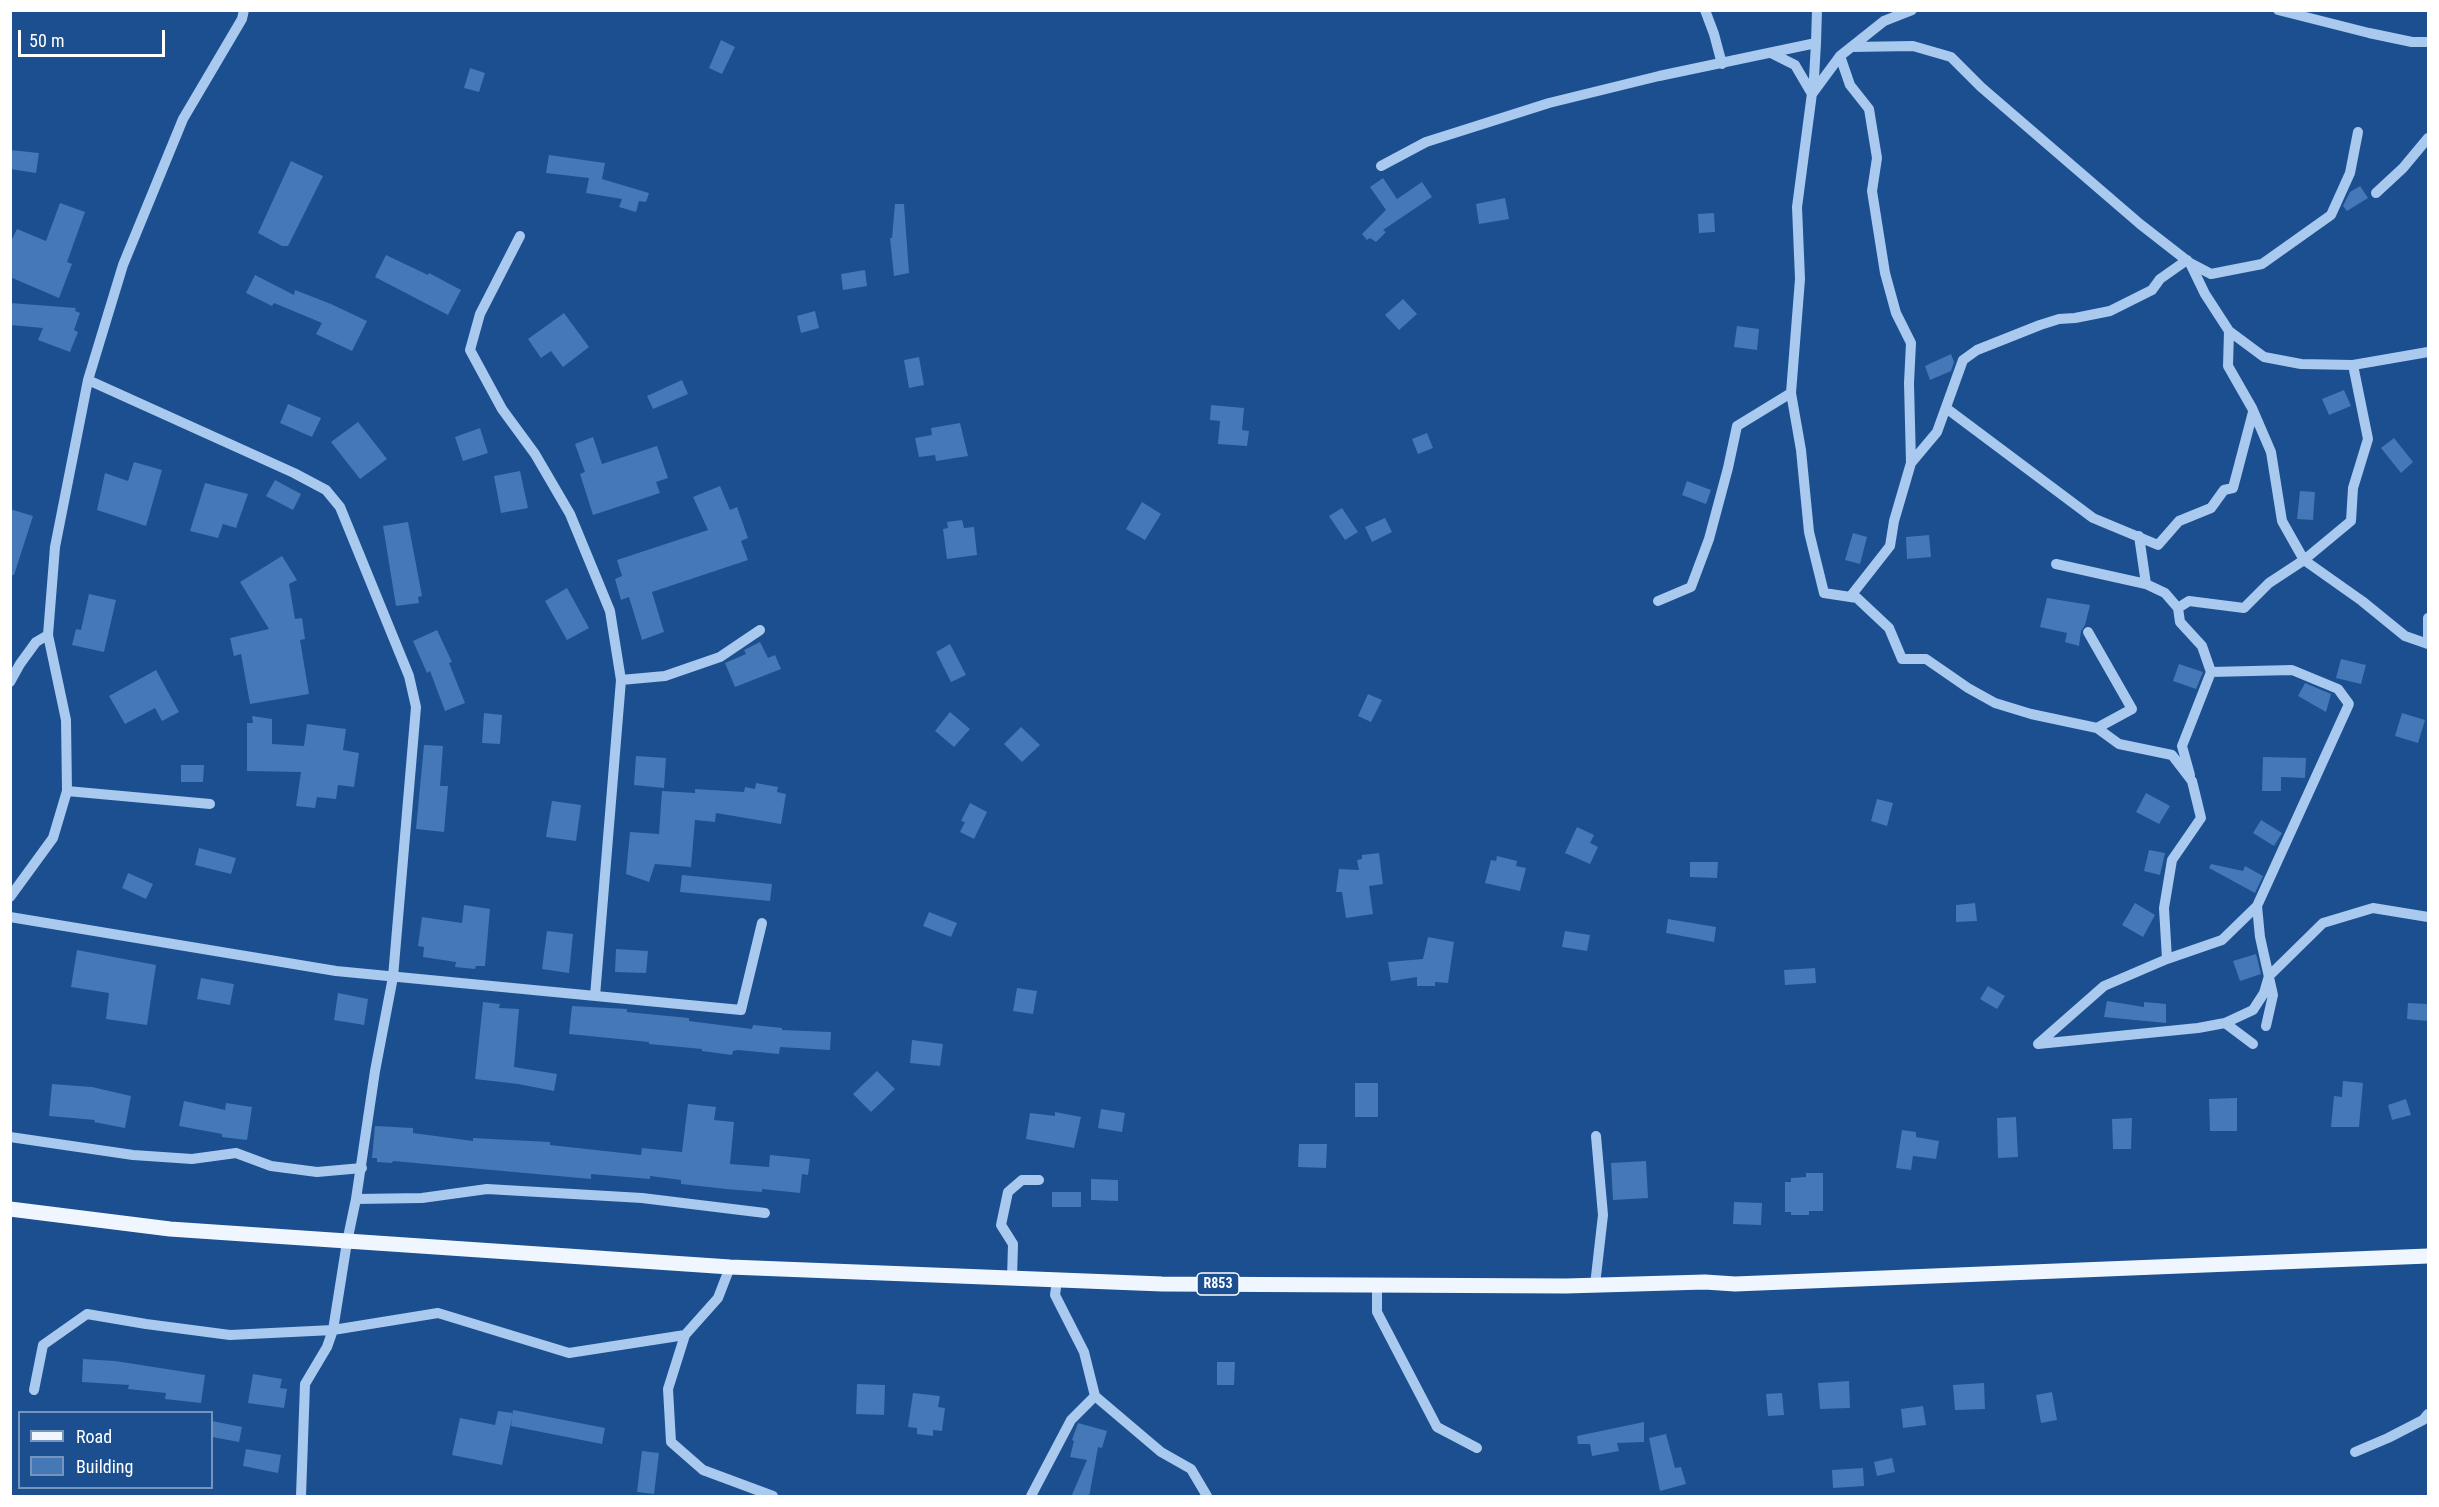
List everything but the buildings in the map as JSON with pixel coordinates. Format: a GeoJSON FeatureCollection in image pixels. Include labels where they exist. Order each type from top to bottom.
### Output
{"type":"FeatureCollection","features":[{"type":"Feature","properties":{"kind":"main road","name":"R853"},"geometry":{"type":"LineString","coordinates":[[10,1209],[171,1229],[730,1267],[1162,1284],[1595,1285],[1706,1282],[1735,1284],[2428,1256]]}},
{"type":"Feature","properties":{"kind":"street"},"geometry":{"type":"LineString","coordinates":[[10,897],[53,838],[67,791],[66,720],[48,635],[55,547],[88,380],[123,265],[183,119],[242,19],[244,10]]}},
{"type":"Feature","properties":{"kind":"street"},"geometry":{"type":"LineString","coordinates":[[1705,10],[1722,64]]}},
{"type":"Feature","properties":{"kind":"street"},"geometry":{"type":"LineString","coordinates":[[1817,10],[1812,94],[1797,207],[1800,279],[1791,393],[1801,450],[1809,532],[1824,592],[1857,598],[1889,628],[1902,659],[1926,659],[1968,688],[1995,703],[2031,714],[2097,728],[2119,744],[2172,755],[2192,781]]}},
{"type":"Feature","properties":{"kind":"street"},"geometry":{"type":"LineString","coordinates":[[1812,94],[1840,56],[1884,21],[1912,10]]}},
{"type":"Feature","properties":{"kind":"street"},"geometry":{"type":"LineString","coordinates":[[2278,10],[2390,38],[2428,42]]}},
{"type":"Feature","properties":{"kind":"street"},"geometry":{"type":"LineString","coordinates":[[1381,166],[1426,142],[1550,103],[1659,76],[1816,44]]}},
{"type":"Feature","properties":{"kind":"street"},"geometry":{"type":"LineString","coordinates":[[1851,47],[1913,46],[1951,57],[1981,87],[2140,224],[2188,262],[2211,274],[2262,264],[2331,215],[2350,173],[2358,132]]}},
{"type":"Feature","properties":{"kind":"street"},"geometry":{"type":"LineString","coordinates":[[1773,54],[1795,65],[1812,94]]}},
{"type":"Feature","properties":{"kind":"street"},"geometry":{"type":"LineString","coordinates":[[1840,56],[1850,85],[1869,109],[1877,158],[1872,191],[1885,273],[1896,313],[1911,343],[1909,382],[1911,463],[1894,521],[1890,546],[1850,597]]}},
{"type":"Feature","properties":{"kind":"street"},"geometry":{"type":"LineString","coordinates":[[2376,193],[2403,168],[2428,138]]}},
{"type":"Feature","properties":{"kind":"street"},"geometry":{"type":"LineString","coordinates":[[520,236],[480,314],[470,350],[502,409],[535,454],[570,514],[610,611],[621,680],[596,996]]}},
{"type":"Feature","properties":{"kind":"street"},"geometry":{"type":"LineString","coordinates":[[2188,262],[2229,331],[2264,357],[2301,364],[2353,365],[2428,352]]}},
{"type":"Feature","properties":{"kind":"street"},"geometry":{"type":"LineString","coordinates":[[1911,463],[1937,432],[1963,360],[1977,350],[2059,319],[2076,318],[2110,310],[2152,290],[2160,279],[2188,262]]}},
{"type":"Feature","properties":{"kind":"street"},"geometry":{"type":"LineString","coordinates":[[2229,331],[2228,366],[2271,452],[2282,521],[2304,560],[2362,601],[2405,636],[2428,644],[2428,618]]}},
{"type":"Feature","properties":{"kind":"street"},"geometry":{"type":"LineString","coordinates":[[2178,608],[2189,601],[2244,608],[2269,583],[2304,560],[2350,521],[2353,488],[2368,439],[2353,365]]}},
{"type":"Feature","properties":{"kind":"street"},"geometry":{"type":"LineString","coordinates":[[88,380],[294,473],[326,490],[340,507],[409,676],[416,706],[393,977],[375,1071],[362,1168],[333,1330],[327,1347],[305,1384],[301,1497]]}},
{"type":"Feature","properties":{"kind":"street"},"geometry":{"type":"LineString","coordinates":[[1658,601],[1691,587],[1710,539],[1737,426],[1791,393]]}},
{"type":"Feature","properties":{"kind":"street"},"geometry":{"type":"LineString","coordinates":[[1946,408],[2093,518],[2158,545],[2179,521],[2211,508],[2224,490],[2233,488],[2253,412]]}},
{"type":"Feature","properties":{"kind":"street"},"geometry":{"type":"LineString","coordinates":[[2139,536],[2146,584]]}},
{"type":"Feature","properties":{"kind":"street"},"geometry":{"type":"LineString","coordinates":[[2056,564],[2146,584],[2165,593],[2178,608],[2180,622],[2202,646],[2211,672],[2182,746],[2201,818],[2172,860],[2164,908],[2167,959]]}},
{"type":"Feature","properties":{"kind":"street"},"geometry":{"type":"LineString","coordinates":[[621,680],[664,676],[720,657],[760,630]]}},
{"type":"Feature","properties":{"kind":"street"},"geometry":{"type":"LineString","coordinates":[[2088,632],[2132,709],[2097,728]]}},
{"type":"Feature","properties":{"kind":"street"},"geometry":{"type":"LineString","coordinates":[[10,682],[36,642],[48,635]]}},
{"type":"Feature","properties":{"kind":"street"},"geometry":{"type":"LineString","coordinates":[[2211,672],[2292,670],[2337,689],[2349,704],[2257,906],[2222,940],[2167,959],[2104,986],[2038,1044],[2198,1028],[2225,1023],[2253,1010],[2264,993],[2269,976],[2323,923],[2373,908],[2428,917]]}},
{"type":"Feature","properties":{"kind":"street"},"geometry":{"type":"LineString","coordinates":[[67,791],[210,804]]}},
{"type":"Feature","properties":{"kind":"street"},"geometry":{"type":"LineString","coordinates":[[2257,906],[2260,937],[2273,994],[2266,1026]]}},
{"type":"Feature","properties":{"kind":"street"},"geometry":{"type":"LineString","coordinates":[[10,917],[336,971],[741,1010],[762,922]]}},
{"type":"Feature","properties":{"kind":"street"},"geometry":{"type":"LineString","coordinates":[[2225,1023],[2253,1044]]}},
{"type":"Feature","properties":{"kind":"street"},"geometry":{"type":"LineString","coordinates":[[1595,1285],[1603,1215],[1596,1136]]}},
{"type":"Feature","properties":{"kind":"street"},"geometry":{"type":"LineString","coordinates":[[10,1137],[133,1155],[192,1159],[236,1153],[271,1166],[316,1172],[362,1168]]}},
{"type":"Feature","properties":{"kind":"street"},"geometry":{"type":"LineString","coordinates":[[1012,1279],[1013,1244],[1002,1225],[1008,1192],[1022,1180],[1039,1180]]}},
{"type":"Feature","properties":{"kind":"street"},"geometry":{"type":"LineString","coordinates":[[356,1199],[422,1198],[487,1188],[642,1198],[765,1213]]}},
{"type":"Feature","properties":{"kind":"street"},"geometry":{"type":"LineString","coordinates":[[730,1267],[718,1299],[685,1335],[668,1389],[671,1442],[703,1470],[773,1497]]}},
{"type":"Feature","properties":{"kind":"street"},"geometry":{"type":"LineString","coordinates":[[1057,1280],[1055,1295],[1084,1352],[1095,1396],[1161,1452],[1191,1469],[1207,1497]]}},
{"type":"Feature","properties":{"kind":"street"},"geometry":{"type":"LineString","coordinates":[[1377,1284],[1377,1312],[1437,1427],[1477,1448]]}},
{"type":"Feature","properties":{"kind":"street"},"geometry":{"type":"LineString","coordinates":[[34,1390],[43,1345],[87,1314],[230,1335],[333,1330],[438,1313],[569,1353],[685,1335]]}},
{"type":"Feature","properties":{"kind":"street"},"geometry":{"type":"LineString","coordinates":[[1031,1497],[1071,1420],[1095,1396]]}},
{"type":"Feature","properties":{"kind":"street"},"geometry":{"type":"LineString","coordinates":[[2355,1452],[2388,1438],[2428,1414]]}}]}
